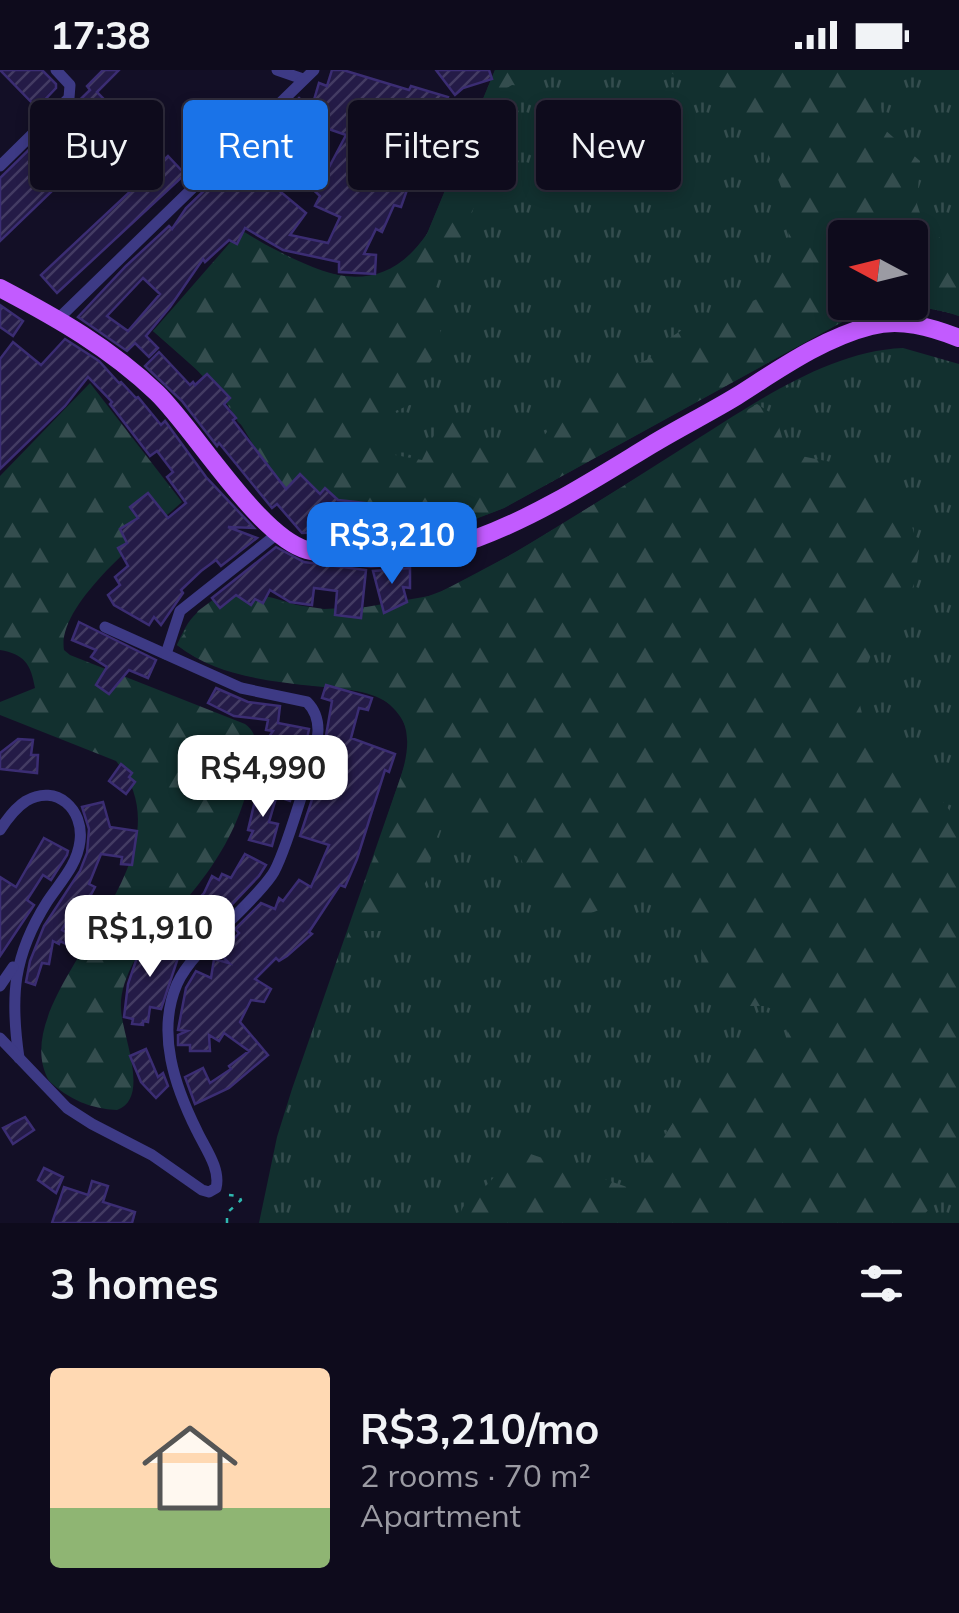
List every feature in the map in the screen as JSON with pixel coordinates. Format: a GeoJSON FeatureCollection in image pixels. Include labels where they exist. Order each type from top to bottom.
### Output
{"type":"FeatureCollection","features":[{"type":"Feature","properties":{"kind":"main road"},"geometry":{"type":"LineString","coordinates":[[0,288],[58,318],[120,360],[160,396],[277,534],[299,548],[375,557],[414,555],[488,536],[580,490],[778,370],[854,331],[894,323],[938,330],[959,338]]}},
{"type":"Feature","properties":{"kind":"street"},"geometry":{"type":"LineString","coordinates":[[0,166],[64,105],[70,85],[56,70]]}},
{"type":"Feature","properties":{"kind":"street"},"geometry":{"type":"LineString","coordinates":[[278,70],[309,73]]}},
{"type":"Feature","properties":{"kind":"street"},"geometry":{"type":"LineString","coordinates":[[58,318],[309,73]]}},
{"type":"Feature","properties":{"kind":"street"},"geometry":{"type":"LineString","coordinates":[[168,650],[174,623],[184,606],[277,534]]}},
{"type":"Feature","properties":{"kind":"street"},"geometry":{"type":"LineString","coordinates":[[0,1038],[54,1096],[85,1120],[152,1154],[202,1190],[214,1190],[217,1172],[195,1128],[172,1066],[167,1026],[172,1000],[178,980],[195,957],[240,914],[278,868],[318,730],[314,710],[307,702],[241,688],[168,650],[105,628]]}},
{"type":"Feature","properties":{"kind":"street"},"geometry":{"type":"LineString","coordinates":[[0,830],[28,800],[44,796],[70,805],[80,824],[77,857],[40,912],[0,986]]}},
{"type":"Feature","properties":{"kind":"street"},"geometry":{"type":"LineString","coordinates":[[18,959],[14,992],[19,1058]]}},
{"type":"Feature","properties":{"kind":"path"},"geometry":{"type":"LineString","coordinates":[[214,1190],[240,1197],[240,1203],[227,1213],[228,1223]]}},
{"type":"Feature","properties":{"kind":"green space"},"geometry":{"type":"Polygon","coordinates":[[[495,70],[959,70],[959,316],[928,309],[928,220],[828,220],[828,320],[846,320],[504,508],[433,528],[360,529],[238,422],[211,384],[153,331],[266,245],[310,266],[352,277],[391,269],[409,256],[427,234],[445,190],[516,190],[516,100],[483,100],[495,70]]]}},
{"type":"Feature","properties":{"kind":"green space"},"geometry":{"type":"Polygon","coordinates":[[[495,70],[548,70],[535,87],[512,85],[499,100],[483,100],[495,70]]]}},
{"type":"Feature","properties":{"kind":"green space"},"geometry":{"type":"Polygon","coordinates":[[[667,70],[864,70],[879,93],[884,129],[920,161],[917,204],[923,220],[828,220],[828,320],[846,320],[504,508],[463,524],[431,530],[360,529],[285,491],[230,406],[153,331],[241,230],[289,257],[338,275],[361,277],[384,271],[406,257],[427,234],[445,190],[479,190],[468,226],[435,286],[434,310],[441,333],[437,352],[425,370],[417,398],[388,419],[387,444],[395,455],[422,460],[447,417],[464,421],[475,429],[487,457],[508,439],[543,437],[561,414],[570,389],[649,359],[684,329],[762,297],[779,274],[788,250],[789,223],[783,192],[761,135],[736,118],[721,88],[712,81],[695,75],[678,77],[667,70]]]}},
{"type":"Feature","properties":{"kind":"green space"},"geometry":{"type":"Polygon","coordinates":[[[928,225],[959,258],[959,316],[928,309],[928,225]]]}},
{"type":"Feature","properties":{"kind":"green space"},"geometry":{"type":"Polygon","coordinates":[[[903,348],[959,364],[959,1223],[259,1223],[277,1137],[402,773],[407,742],[403,720],[391,705],[373,696],[251,676],[212,665],[188,653],[177,645],[191,619],[209,608],[258,596],[313,609],[337,609],[387,606],[434,594],[538,539],[788,384],[845,359],[903,348]]]}},
{"type":"Feature","properties":{"kind":"green space"},"geometry":{"type":"Polygon","coordinates":[[[90,383],[182,502],[89,590],[65,631],[64,650],[245,724],[256,742],[245,798],[222,851],[133,963],[126,980],[121,1009],[133,1080],[127,1103],[117,1110],[89,1105],[56,1087],[49,1081],[41,1046],[51,1009],[120,885],[135,843],[136,801],[116,761],[0,715],[0,702],[35,688],[25,662],[0,650],[0,476],[90,383]]]}},
{"type":"Feature","properties":{"kind":"green space"},"geometry":{"type":"Polygon","coordinates":[[[757,404],[776,416],[784,444],[796,455],[831,462],[851,472],[908,513],[919,550],[908,598],[885,625],[874,647],[864,674],[860,705],[864,722],[875,740],[916,766],[959,823],[959,1188],[933,1205],[916,1223],[456,1223],[463,1207],[490,1182],[516,1149],[627,1187],[694,1090],[722,1061],[747,1049],[776,1053],[783,1050],[789,1026],[784,1015],[765,1006],[728,1006],[708,994],[696,925],[679,900],[663,893],[645,893],[591,913],[560,915],[551,898],[533,888],[521,859],[481,837],[458,816],[443,822],[427,880],[414,901],[413,914],[407,919],[391,919],[384,931],[359,931],[343,948],[407,758],[408,737],[402,719],[389,704],[371,693],[245,676],[198,659],[177,645],[198,611],[222,593],[262,595],[283,603],[324,609],[366,607],[435,595],[516,552],[757,404]]]}},
{"type":"Feature","properties":{"kind":"building"},"geometry":{"type":"Polygon","coordinates":[[[0,70],[42,70],[56,84],[45,100],[30,101],[0,70]]]}},
{"type":"Feature","properties":{"kind":"building"},"geometry":{"type":"Polygon","coordinates":[[[103,70],[119,70],[97,92],[105,100],[80,100],[90,90],[87,86],[103,70]]]}},
{"type":"Feature","properties":{"kind":"building"},"geometry":{"type":"Polygon","coordinates":[[[332,70],[343,70],[448,97],[348,100],[348,190],[407,190],[401,207],[394,205],[382,232],[376,229],[364,254],[376,255],[375,274],[339,272],[339,262],[283,250],[245,228],[237,244],[229,240],[205,262],[203,259],[146,336],[158,348],[149,357],[135,343],[127,351],[78,317],[126,266],[169,226],[172,229],[205,190],[278,190],[306,213],[290,235],[328,243],[340,217],[315,206],[320,196],[314,190],[328,190],[328,169],[346,135],[328,129],[328,100],[314,100],[319,83],[327,86],[332,70]],[[143,278],[107,316],[128,331],[160,294],[143,278]]]}},
{"type":"Feature","properties":{"kind":"building"},"geometry":{"type":"Polygon","coordinates":[[[436,70],[489,70],[492,79],[463,88],[455,95],[436,70]]]}},
{"type":"Feature","properties":{"kind":"building"},"geometry":{"type":"Polygon","coordinates":[[[30,149],[30,190],[53,190],[0,241],[0,178],[30,149]]]}},
{"type":"Feature","properties":{"kind":"building"},"geometry":{"type":"Polygon","coordinates":[[[168,156],[183,176],[57,293],[41,275],[132,190],[163,190],[163,161],[168,156]]]}},
{"type":"Feature","properties":{"kind":"building"},"geometry":{"type":"Polygon","coordinates":[[[0,305],[23,321],[13,336],[0,327],[0,305]]]}},
{"type":"Feature","properties":{"kind":"building"},"geometry":{"type":"Polygon","coordinates":[[[65,339],[99,361],[161,425],[165,421],[206,477],[254,528],[228,527],[257,538],[221,566],[216,560],[201,571],[181,590],[183,593],[161,625],[154,617],[149,625],[114,605],[108,595],[120,585],[115,577],[128,566],[118,548],[127,543],[120,529],[138,518],[130,507],[148,493],[168,518],[186,503],[167,477],[173,472],[157,451],[150,456],[112,402],[88,377],[65,406],[0,469],[0,359],[13,342],[41,365],[65,339]]]}},
{"type":"Feature","properties":{"kind":"building"},"geometry":{"type":"Polygon","coordinates":[[[159,352],[190,385],[207,374],[230,398],[224,404],[236,418],[233,420],[286,489],[300,474],[320,494],[325,488],[338,500],[384,505],[382,539],[349,541],[331,539],[331,532],[302,533],[277,504],[272,508],[182,401],[145,366],[159,352]]]}},
{"type":"Feature","properties":{"kind":"building"},"geometry":{"type":"Polygon","coordinates":[[[276,547],[304,562],[366,570],[361,618],[335,615],[337,591],[314,588],[312,605],[290,602],[270,590],[263,603],[255,599],[251,605],[236,595],[220,608],[212,598],[276,547]]]}},
{"type":"Feature","properties":{"kind":"building"},"geometry":{"type":"Polygon","coordinates":[[[410,568],[410,588],[403,587],[407,602],[384,613],[373,571],[410,568]]]}},
{"type":"Feature","properties":{"kind":"building"},"geometry":{"type":"Polygon","coordinates":[[[79,622],[156,660],[148,678],[129,670],[109,694],[96,685],[107,667],[91,657],[96,650],[72,640],[79,622]]]}},
{"type":"Feature","properties":{"kind":"building"},"geometry":{"type":"Polygon","coordinates":[[[326,685],[372,698],[368,710],[359,708],[351,738],[395,754],[389,772],[385,770],[345,887],[340,885],[309,932],[312,934],[287,956],[279,961],[276,958],[255,979],[271,989],[264,1002],[251,1000],[240,1022],[268,1055],[229,1088],[195,1104],[185,1077],[203,1068],[210,1083],[249,1051],[224,1033],[219,1041],[209,1035],[210,1051],[190,1051],[190,1045],[178,1045],[178,1035],[187,1031],[178,1030],[186,988],[196,971],[211,978],[214,959],[229,963],[220,954],[239,933],[235,929],[261,903],[275,909],[279,898],[283,901],[299,880],[311,887],[329,845],[300,836],[325,760],[322,759],[332,701],[322,698],[326,685]]]}},
{"type":"Feature","properties":{"kind":"building"},"geometry":{"type":"Polygon","coordinates":[[[216,688],[248,702],[280,706],[278,723],[309,729],[304,754],[299,753],[291,780],[296,782],[290,801],[267,793],[276,755],[264,744],[273,731],[266,730],[268,720],[234,716],[208,703],[216,688]]]}},
{"type":"Feature","properties":{"kind":"building"},"geometry":{"type":"Polygon","coordinates":[[[18,739],[33,740],[31,755],[38,755],[37,773],[0,769],[0,753],[18,739]]]}},
{"type":"Feature","properties":{"kind":"building"},"geometry":{"type":"Polygon","coordinates":[[[121,764],[132,773],[129,777],[135,782],[126,794],[109,781],[121,764]]]}},
{"type":"Feature","properties":{"kind":"building"},"geometry":{"type":"Polygon","coordinates":[[[257,792],[276,798],[269,822],[278,824],[272,846],[249,840],[257,792]]]}},
{"type":"Feature","properties":{"kind":"building"},"geometry":{"type":"Polygon","coordinates":[[[103,802],[110,827],[137,831],[132,865],[121,864],[122,857],[101,854],[89,884],[95,887],[84,908],[76,904],[62,930],[87,944],[83,952],[53,941],[49,964],[42,963],[35,985],[26,982],[44,926],[80,871],[87,853],[89,829],[82,807],[103,802]]]}},
{"type":"Feature","properties":{"kind":"building"},"geometry":{"type":"Polygon","coordinates":[[[44,838],[68,851],[67,855],[51,880],[43,875],[27,900],[34,905],[0,956],[0,877],[16,887],[44,838]]]}},
{"type":"Feature","properties":{"kind":"building"},"geometry":{"type":"Polygon","coordinates":[[[245,854],[266,865],[259,876],[223,914],[214,909],[195,929],[182,916],[204,893],[212,876],[219,880],[222,874],[231,878],[245,854]]]}},
{"type":"Feature","properties":{"kind":"building"},"geometry":{"type":"Polygon","coordinates":[[[143,940],[181,949],[161,1009],[150,1007],[148,1022],[143,1021],[143,1025],[132,1024],[133,1019],[124,1017],[128,984],[143,940]]]}},
{"type":"Feature","properties":{"kind":"building"},"geometry":{"type":"Polygon","coordinates":[[[146,1049],[158,1077],[163,1073],[168,1086],[156,1098],[141,1082],[130,1056],[146,1049]]]}},
{"type":"Feature","properties":{"kind":"building"},"geometry":{"type":"Polygon","coordinates":[[[25,1117],[34,1130],[13,1144],[3,1128],[25,1117]]]}},
{"type":"Feature","properties":{"kind":"building"},"geometry":{"type":"Polygon","coordinates":[[[44,1168],[63,1177],[56,1193],[38,1180],[44,1168]]]}},
{"type":"Feature","properties":{"kind":"building"},"geometry":{"type":"Polygon","coordinates":[[[92,1181],[108,1186],[103,1202],[135,1212],[132,1223],[52,1223],[64,1187],[88,1195],[92,1181]]]}}]}
